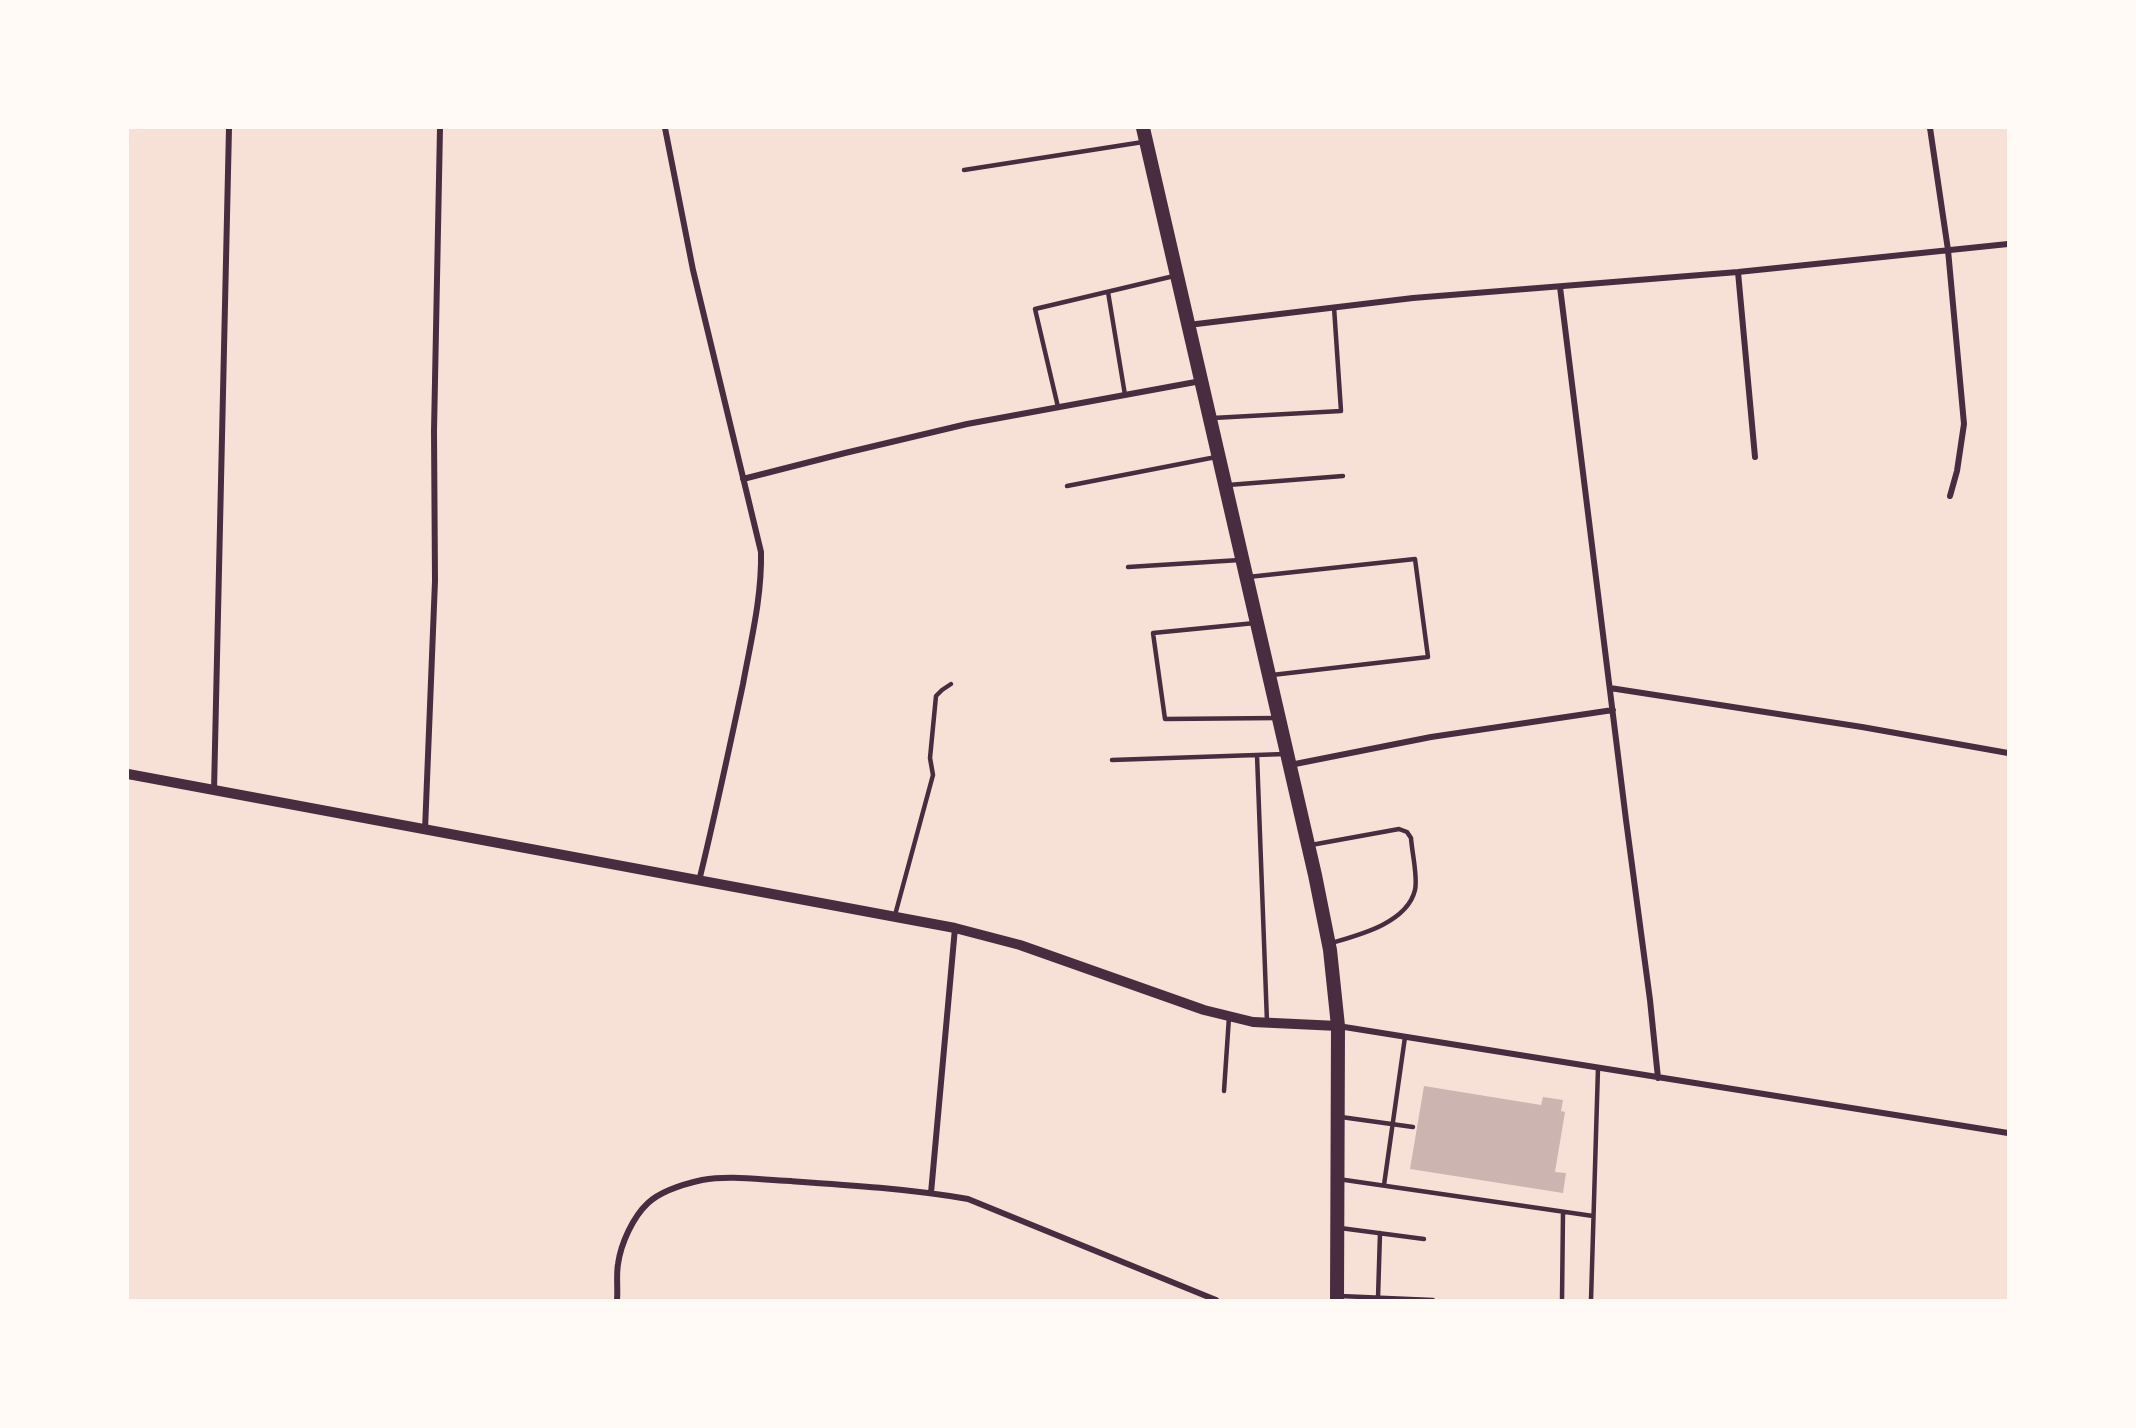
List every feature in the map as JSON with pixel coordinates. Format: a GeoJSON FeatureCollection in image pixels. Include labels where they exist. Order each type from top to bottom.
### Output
{"type":"FeatureCollection","features":[{"type":"Feature","properties":{"kind":"main road"},"geometry":{"type":"LineString","coordinates":[[1144,134],[1309,845],[1329,944],[1338,1026],[1337,1298]]}},
{"type":"Feature","properties":{"kind":"street"},"geometry":{"type":"LineString","coordinates":[[214,790],[228,128]]}},
{"type":"Feature","properties":{"kind":"street"},"geometry":{"type":"LineString","coordinates":[[425,831],[435,581],[434,431],[440,128]]}},
{"type":"Feature","properties":{"kind":"street"},"geometry":{"type":"LineString","coordinates":[[665,128],[693,270],[761,552],[762,576],[756,617],[724,778],[699,882]]}},
{"type":"Feature","properties":{"kind":"street"},"geometry":{"type":"LineString","coordinates":[[1929,128],[1948,250],[1964,424],[1957,471],[1950,496]]}},
{"type":"Feature","properties":{"kind":"street"},"geometry":{"type":"LineString","coordinates":[[1188,325],[1413,298],[1738,273],[2008,244]]}},
{"type":"Feature","properties":{"kind":"street"},"geometry":{"type":"LineString","coordinates":[[1738,273],[1755,457]]}},
{"type":"Feature","properties":{"kind":"street"},"geometry":{"type":"LineString","coordinates":[[1560,287],[1658,1078]]}},
{"type":"Feature","properties":{"kind":"street"},"geometry":{"type":"LineString","coordinates":[[743,479],[967,424],[1201,381]]}},
{"type":"Feature","properties":{"kind":"street"},"geometry":{"type":"LineString","coordinates":[[1610,688],[1862,727],[2008,753]]}},
{"type":"Feature","properties":{"kind":"street"},"geometry":{"type":"LineString","coordinates":[[1289,760],[1613,710]]}},
{"type":"Feature","properties":{"kind":"street"},"geometry":{"type":"LineString","coordinates":[[128,774],[955,928],[1020,945],[1204,1011],[1229,1017],[1267,1024],[1338,1026],[2008,1133]]}},
{"type":"Feature","properties":{"kind":"street"},"geometry":{"type":"LineString","coordinates":[[931,1193],[955,928]]}},
{"type":"Feature","properties":{"kind":"street"},"geometry":{"type":"LineString","coordinates":[[617,1300],[620,1253],[630,1228],[648,1203],[658,1195],[680,1186],[704,1180],[734,1178],[854,1185],[968,1199],[1216,1300]]}},
{"type":"Feature","properties":{"kind":"lane"},"geometry":{"type":"LineString","coordinates":[[964,170],[1144,134]]}},
{"type":"Feature","properties":{"kind":"lane"},"geometry":{"type":"LineString","coordinates":[[1058,407],[1035,309],[1177,276]]}},
{"type":"Feature","properties":{"kind":"lane"},"geometry":{"type":"LineString","coordinates":[[1108,292],[1125,395]]}},
{"type":"Feature","properties":{"kind":"lane"},"geometry":{"type":"LineString","coordinates":[[1210,419],[1341,411],[1334,307]]}},
{"type":"Feature","properties":{"kind":"lane"},"geometry":{"type":"LineString","coordinates":[[1067,486],[1219,456]]}},
{"type":"Feature","properties":{"kind":"lane"},"geometry":{"type":"LineString","coordinates":[[1226,486],[1343,476]]}},
{"type":"Feature","properties":{"kind":"lane"},"geometry":{"type":"LineString","coordinates":[[1246,577],[1415,559],[1428,657],[1269,675]]}},
{"type":"Feature","properties":{"kind":"lane"},"geometry":{"type":"LineString","coordinates":[[1128,567],[1243,560]]}},
{"type":"Feature","properties":{"kind":"lane"},"geometry":{"type":"LineString","coordinates":[[1257,623],[1153,633],[1165,719],[1279,718]]}},
{"type":"Feature","properties":{"kind":"lane"},"geometry":{"type":"LineString","coordinates":[[894,918],[933,775],[930,758],[936,696],[951,684]]}},
{"type":"Feature","properties":{"kind":"lane"},"geometry":{"type":"LineString","coordinates":[[1112,760],[1257,755],[1289,760]]}},
{"type":"Feature","properties":{"kind":"lane"},"geometry":{"type":"LineString","coordinates":[[1257,755],[1267,1024]]}},
{"type":"Feature","properties":{"kind":"lane"},"geometry":{"type":"LineString","coordinates":[[1309,845],[1399,829],[1407,832],[1411,838],[1415,888],[1405,908],[1399,915],[1364,933],[1329,944]]}},
{"type":"Feature","properties":{"kind":"lane"},"geometry":{"type":"LineString","coordinates":[[1224,1091],[1229,1017]]}},
{"type":"Feature","properties":{"kind":"lane"},"geometry":{"type":"LineString","coordinates":[[1384,1185],[1406,1037]]}},
{"type":"Feature","properties":{"kind":"lane"},"geometry":{"type":"LineString","coordinates":[[1591,1300],[1598,1068]]}},
{"type":"Feature","properties":{"kind":"lane"},"geometry":{"type":"LineString","coordinates":[[1339,1117],[1413,1127]]}},
{"type":"Feature","properties":{"kind":"lane"},"geometry":{"type":"LineString","coordinates":[[1338,1179],[1593,1216]]}},
{"type":"Feature","properties":{"kind":"lane"},"geometry":{"type":"LineString","coordinates":[[1562,1300],[1563,1212]]}},
{"type":"Feature","properties":{"kind":"lane"},"geometry":{"type":"LineString","coordinates":[[1338,1227],[1424,1239]]}},
{"type":"Feature","properties":{"kind":"lane"},"geometry":{"type":"LineString","coordinates":[[1378,1298],[1380,1233]]}},
{"type":"Feature","properties":{"kind":"lane"},"geometry":{"type":"LineString","coordinates":[[1337,1298],[1433,1300]]}},
{"type":"Feature","properties":{"kind":"building"},"geometry":{"type":"Polygon","coordinates":[[[1424,1086],[1541,1105],[1543,1097],[1563,1100],[1561,1111],[1565,1112],[1555,1172],[1566,1173],[1563,1193],[1410,1169],[1424,1086]]]}}]}
